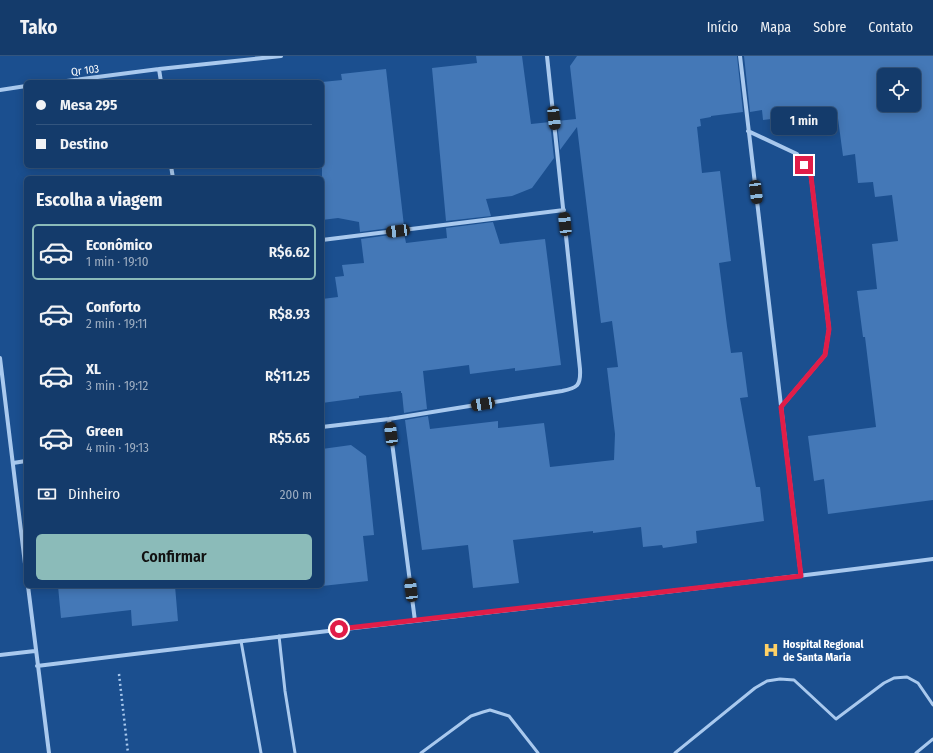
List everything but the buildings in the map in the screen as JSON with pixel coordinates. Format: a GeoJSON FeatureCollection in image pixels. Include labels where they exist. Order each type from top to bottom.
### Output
{"type":"FeatureCollection","features":[{"type":"Feature","properties":{"kind":"street","name":"Qr 103"},"geometry":{"type":"LineString","coordinates":[[74,80],[281,56]]}},
{"type":"Feature","properties":{"kind":"street"},"geometry":{"type":"LineString","coordinates":[[324,427],[389,419],[574,389],[579,384],[581,376],[547,56]]}},
{"type":"Feature","properties":{"kind":"street"},"geometry":{"type":"LineString","coordinates":[[740,56],[801,576]]}},
{"type":"Feature","properties":{"kind":"street"},"geometry":{"type":"LineString","coordinates":[[159,69],[161,80]]}},
{"type":"Feature","properties":{"kind":"street"},"geometry":{"type":"LineString","coordinates":[[0,90],[24,86]]}},
{"type":"Feature","properties":{"kind":"street"},"geometry":{"type":"LineString","coordinates":[[748,131],[797,154],[811,176],[829,329],[825,355],[781,407]]}},
{"type":"Feature","properties":{"kind":"street"},"geometry":{"type":"LineString","coordinates":[[324,240],[564,210]]}},
{"type":"Feature","properties":{"kind":"street"},"geometry":{"type":"LineString","coordinates":[[0,358],[24,555]]}},
{"type":"Feature","properties":{"kind":"street"},"geometry":{"type":"LineString","coordinates":[[389,419],[415,621]]}},
{"type":"Feature","properties":{"kind":"street"},"geometry":{"type":"LineString","coordinates":[[13,462],[24,461]]}},
{"type":"Feature","properties":{"kind":"street"},"geometry":{"type":"LineString","coordinates":[[37,666],[279,636],[801,576],[933,559]]}},
{"type":"Feature","properties":{"kind":"street"},"geometry":{"type":"LineString","coordinates":[[28,588],[49,753]]}},
{"type":"Feature","properties":{"kind":"street"},"geometry":{"type":"LineString","coordinates":[[0,655],[36,651]]}},
{"type":"Feature","properties":{"kind":"lane"},"geometry":{"type":"LineString","coordinates":[[279,636],[285,691],[295,753]]}},
{"type":"Feature","properties":{"kind":"lane"},"geometry":{"type":"LineString","coordinates":[[241,641],[261,753]]}},
{"type":"Feature","properties":{"kind":"lane"},"geometry":{"type":"LineString","coordinates":[[675,753],[755,688],[767,681],[780,679],[794,680],[836,719],[884,683],[894,678],[907,677],[918,683],[933,706]]}},
{"type":"Feature","properties":{"kind":"lane"},"geometry":{"type":"LineString","coordinates":[[421,753],[471,716],[490,710],[509,716],[538,753]]}},
{"type":"Feature","properties":{"kind":"lane"},"geometry":{"type":"LineString","coordinates":[[918,752],[933,739]]}},
{"type":"Feature","properties":{"kind":"path"},"geometry":{"type":"LineString","coordinates":[[117,656],[128,753]]}},
{"type":"Feature","properties":{"kind":"place","name":"Hospital Regional de Santa Maria"},"geometry":{"type":"Point","coordinates":[771,650]}},
{"type":"Feature","properties":{"kind":"route"},"geometry":{"type":"LineString","coordinates":[[339,629],[801,576],[781,407],[825,355],[829,329],[811,176],[804,165]]}}]}
